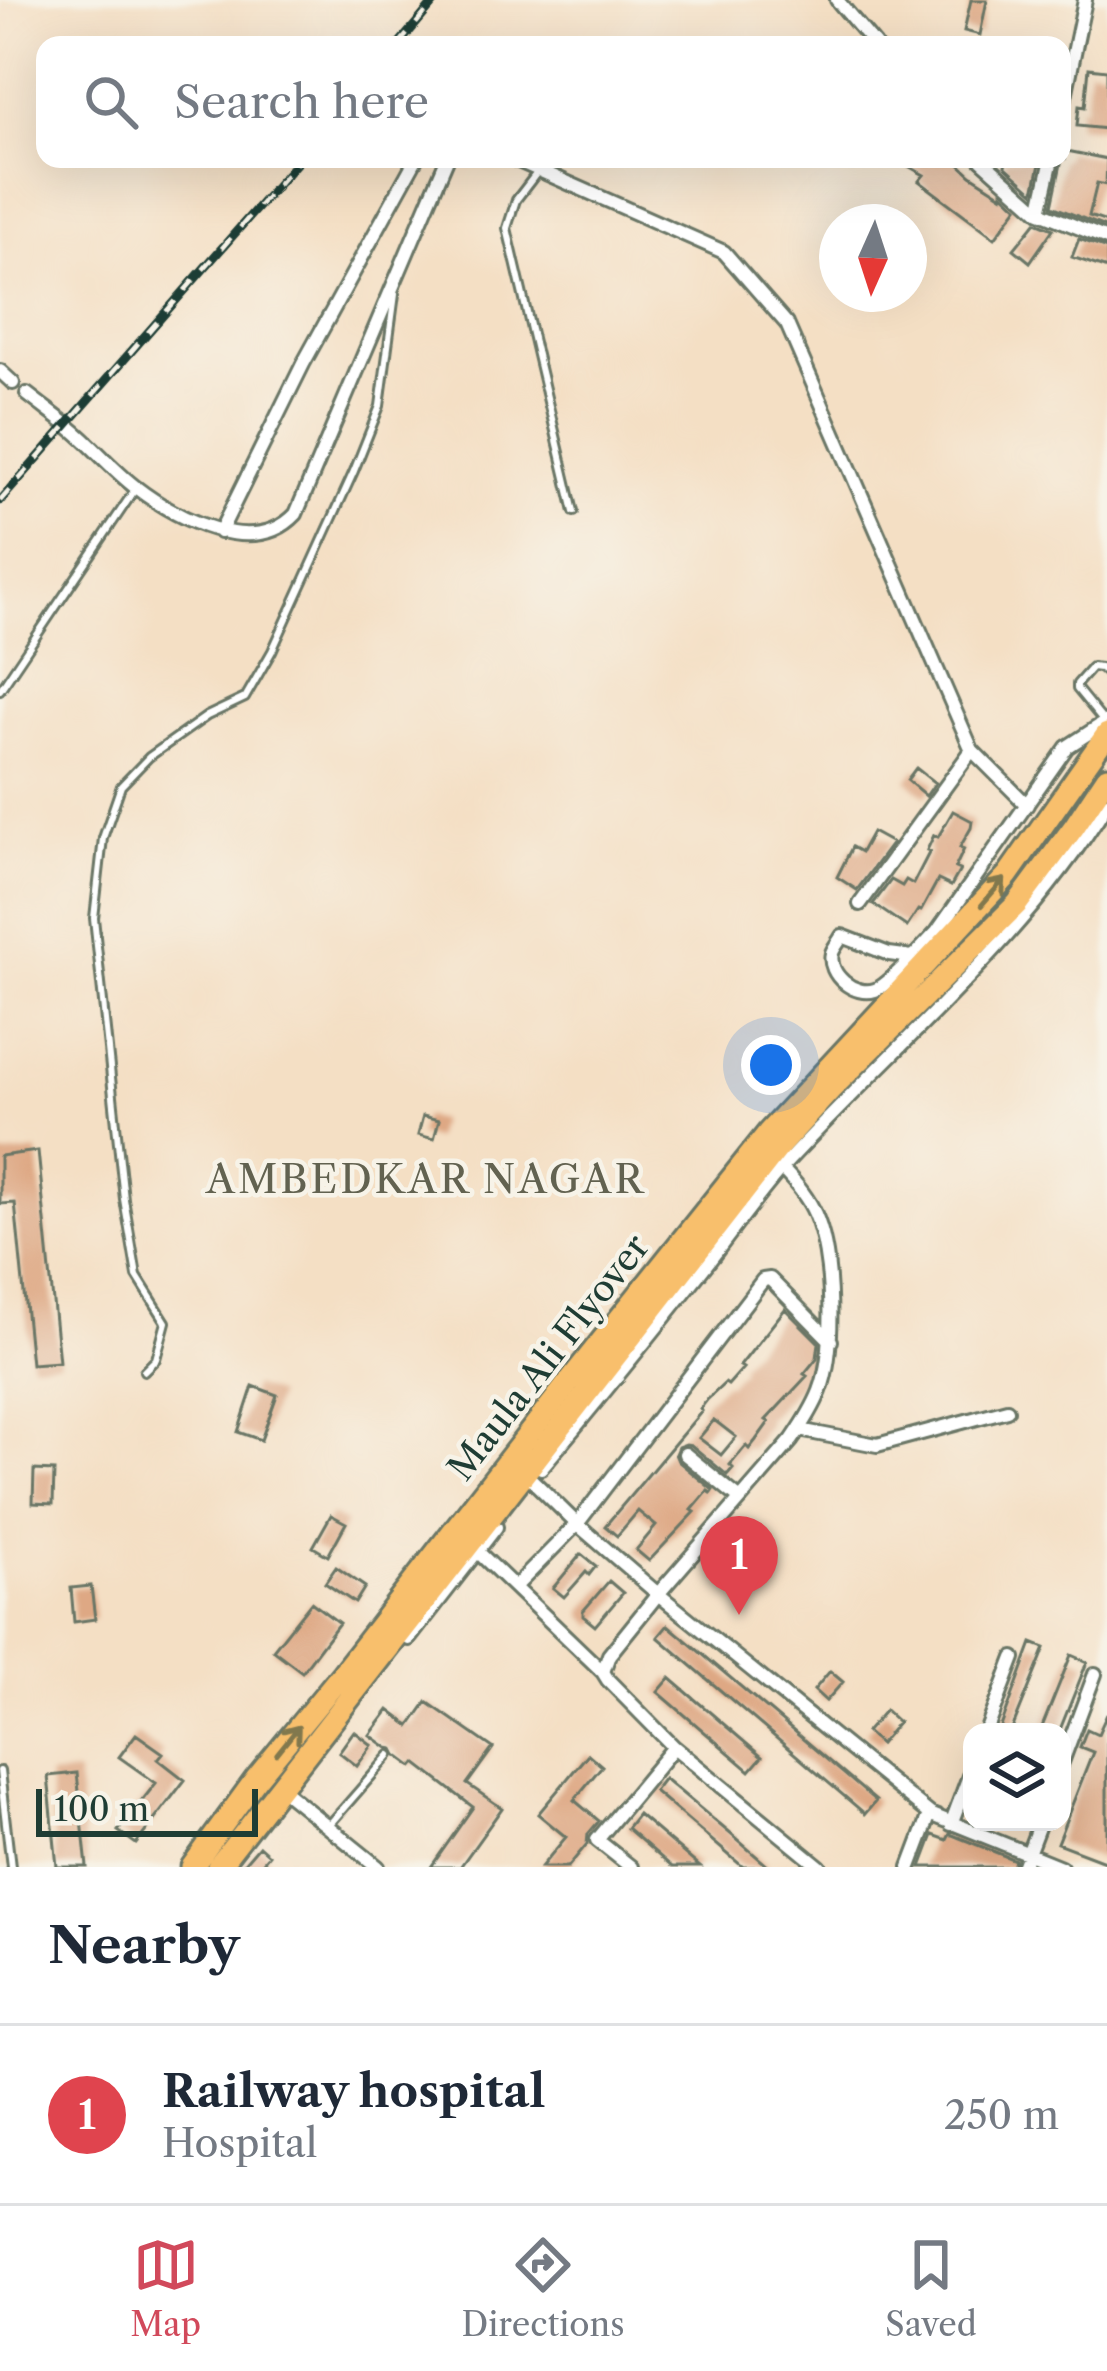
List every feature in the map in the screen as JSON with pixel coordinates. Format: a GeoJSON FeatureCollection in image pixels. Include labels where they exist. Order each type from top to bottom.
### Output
{"type":"FeatureCollection","features":[{"type":"Feature","properties":{"kind":"main road","name":"Maula Ali Flyover"},"geometry":{"type":"LineString","coordinates":[[192,1867],[256,1779],[768,1133],[1008,875],[1103,732]]}},
{"type":"Feature","properties":{"kind":"main road","name":"Maula Ali Flyover"},"geometry":{"type":"LineString","coordinates":[[221,1867],[781,1144],[1017,904],[1107,777]]}},
{"type":"Feature","properties":{"kind":"street"},"geometry":{"type":"LineString","coordinates":[[837,0],[867,36]]}},
{"type":"Feature","properties":{"kind":"street"},"geometry":{"type":"LineString","coordinates":[[1071,51],[1085,0]]}},
{"type":"Feature","properties":{"kind":"street"},"geometry":{"type":"LineString","coordinates":[[220,532],[303,364],[411,168]]}},
{"type":"Feature","properties":{"kind":"street"},"geometry":{"type":"LineString","coordinates":[[26,394],[73,429],[136,488],[185,516],[220,532],[251,536],[289,521],[444,168]]}},
{"type":"Feature","properties":{"kind":"street"},"geometry":{"type":"LineString","coordinates":[[534,168],[724,252],[787,324],[972,750],[1027,805]]}},
{"type":"Feature","properties":{"kind":"street"},"geometry":{"type":"LineString","coordinates":[[991,168],[1040,212],[1107,239]]}},
{"type":"Feature","properties":{"kind":"street"},"geometry":{"type":"LineString","coordinates":[[1040,212],[1050,168]]}},
{"type":"Feature","properties":{"kind":"street"},"geometry":{"type":"LineString","coordinates":[[0,371],[14,382]]}},
{"type":"Feature","properties":{"kind":"street"},"geometry":{"type":"LineString","coordinates":[[912,957],[842,937],[832,953],[838,977],[861,992],[882,987],[912,957],[937,932],[1066,748],[1103,732]]}},
{"type":"Feature","properties":{"kind":"street"},"geometry":{"type":"LineString","coordinates":[[860,904],[972,750]]}},
{"type":"Feature","properties":{"kind":"street"},"geometry":{"type":"LineString","coordinates":[[221,1867],[781,1168],[988,958],[1089,833],[1107,803]]}},
{"type":"Feature","properties":{"kind":"street"},"geometry":{"type":"LineString","coordinates":[[604,1672],[609,1655],[658,1594],[799,1430],[821,1388],[831,1341],[828,1278],[817,1217],[781,1168]]}},
{"type":"Feature","properties":{"kind":"street"},"geometry":{"type":"LineString","coordinates":[[515,1587],[577,1524],[763,1280],[770,1279],[831,1341]]}},
{"type":"Feature","properties":{"kind":"street"},"geometry":{"type":"LineString","coordinates":[[799,1430],[877,1445],[1007,1409]]}},
{"type":"Feature","properties":{"kind":"street"},"geometry":{"type":"LineString","coordinates":[[685,1454],[739,1498]]}},
{"type":"Feature","properties":{"kind":"street"},"geometry":{"type":"LineString","coordinates":[[532,1480],[658,1594],[930,1814],[1025,1860],[1061,1867]]}},
{"type":"Feature","properties":{"kind":"street"},"geometry":{"type":"LineString","coordinates":[[477,1551],[604,1672],[674,1747],[820,1867]]}},
{"type":"Feature","properties":{"kind":"street"},"geometry":{"type":"LineString","coordinates":[[989,1723],[1014,1658]]}},
{"type":"Feature","properties":{"kind":"street"},"geometry":{"type":"LineString","coordinates":[[1071,1738],[1095,1674]]}},
{"type":"Feature","properties":{"kind":"street"},"geometry":{"type":"LineString","coordinates":[[631,1867],[597,1840],[674,1747]]}},
{"type":"Feature","properties":{"kind":"street"},"geometry":{"type":"LineString","coordinates":[[284,1791],[377,1867]]}},
{"type":"Feature","properties":{"kind":"street"},"geometry":{"type":"LineString","coordinates":[[951,1824],[963,1792]]}},
{"type":"Feature","properties":{"kind":"street"},"geometry":{"type":"LineString","coordinates":[[910,1867],[930,1814]]}},
{"type":"Feature","properties":{"kind":"street"},"geometry":{"type":"LineString","coordinates":[[1025,1860],[1036,1831]]}},
{"type":"Feature","properties":{"kind":"lane"},"geometry":{"type":"LineString","coordinates":[[539,170],[516,200],[507,228],[574,512]]}},
{"type":"Feature","properties":{"kind":"lane"},"geometry":{"type":"LineString","coordinates":[[143,1371],[156,1359],[166,1322],[137,1276],[124,1199],[94,918],[103,838],[121,786],[149,757],[207,716],[244,698],[272,651],[380,406],[397,272]]}},
{"type":"Feature","properties":{"kind":"lane"},"geometry":{"type":"LineString","coordinates":[[0,690],[136,488]]}},
{"type":"Feature","properties":{"kind":"lane"},"geometry":{"type":"LineString","coordinates":[[1103,732],[1077,684],[1091,667],[1107,674]]}},
{"type":"Feature","properties":{"kind":"lane"},"geometry":{"type":"LineString","coordinates":[[328,1826],[390,1755]]}},
{"type":"Feature","properties":{"kind":"lane"},"geometry":{"type":"LineString","coordinates":[[0,1771],[11,1867]]}},
{"type":"Feature","properties":{"kind":"building"},"geometry":{"type":"Polygon","coordinates":[[[971,0],[987,0],[980,35],[964,31],[971,0]]]}},
{"type":"Feature","properties":{"kind":"building"},"geometry":{"type":"Polygon","coordinates":[[[1089,68],[1107,70],[1107,129],[1077,126],[1079,106],[1085,107],[1089,68]]]}},
{"type":"Feature","properties":{"kind":"building"},"geometry":{"type":"Polygon","coordinates":[[[1071,152],[1107,159],[1106,185],[1097,183],[1089,216],[1107,222],[1107,228],[1052,206],[1060,168],[1071,168],[1071,152]]]}},
{"type":"Feature","properties":{"kind":"building"},"geometry":{"type":"Polygon","coordinates":[[[912,168],[964,168],[1018,207],[995,238],[919,181],[924,175],[912,168]]]}},
{"type":"Feature","properties":{"kind":"building"},"geometry":{"type":"Polygon","coordinates":[[[1007,168],[1039,168],[1034,192],[1007,168]]]}},
{"type":"Feature","properties":{"kind":"building"},"geometry":{"type":"Polygon","coordinates":[[[1036,222],[1053,229],[1030,262],[1014,249],[1036,222]]]}},
{"type":"Feature","properties":{"kind":"building"},"geometry":{"type":"Polygon","coordinates":[[[1079,239],[1107,249],[1107,269],[1072,257],[1079,239]]]}},
{"type":"Feature","properties":{"kind":"building"},"geometry":{"type":"Polygon","coordinates":[[[916,768],[935,783],[926,796],[907,780],[916,768]]]}},
{"type":"Feature","properties":{"kind":"building"},"geometry":{"type":"Polygon","coordinates":[[[953,811],[972,821],[960,847],[964,849],[955,868],[960,870],[951,886],[938,880],[907,927],[873,904],[891,880],[902,886],[906,880],[913,884],[934,835],[938,837],[953,811]]]}},
{"type":"Feature","properties":{"kind":"building"},"geometry":{"type":"Polygon","coordinates":[[[872,832],[892,843],[857,890],[837,877],[852,847],[861,852],[872,832]]]}},
{"type":"Feature","properties":{"kind":"building"},"geometry":{"type":"Polygon","coordinates":[[[423,1116],[439,1120],[434,1139],[418,1135],[423,1116]]]}},
{"type":"Feature","properties":{"kind":"building"},"geometry":{"type":"Polygon","coordinates":[[[38,1151],[59,1362],[31,1364],[15,1203],[0,1204],[0,1156],[38,1151]]]}},
{"type":"Feature","properties":{"kind":"building"},"geometry":{"type":"Polygon","coordinates":[[[785,1309],[819,1343],[807,1376],[766,1420],[769,1422],[730,1465],[733,1468],[727,1475],[691,1445],[678,1447],[678,1461],[713,1490],[649,1561],[636,1550],[656,1526],[638,1511],[617,1536],[605,1526],[707,1400],[743,1368],[740,1366],[785,1309]],[[714,1420],[699,1438],[721,1455],[736,1437],[714,1420]]]}},
{"type":"Feature","properties":{"kind":"building"},"geometry":{"type":"Polygon","coordinates":[[[253,1386],[277,1395],[261,1440],[238,1432],[253,1386]]]}},
{"type":"Feature","properties":{"kind":"building"},"geometry":{"type":"Polygon","coordinates":[[[34,1470],[54,1471],[53,1504],[33,1503],[34,1470]]]}},
{"type":"Feature","properties":{"kind":"building"},"geometry":{"type":"Polygon","coordinates":[[[331,1515],[346,1523],[328,1556],[313,1547],[331,1515]]]}},
{"type":"Feature","properties":{"kind":"building"},"geometry":{"type":"Polygon","coordinates":[[[581,1554],[596,1566],[564,1597],[553,1588],[581,1554]]]}},
{"type":"Feature","properties":{"kind":"building"},"geometry":{"type":"Polygon","coordinates":[[[336,1567],[365,1587],[355,1603],[325,1583],[336,1567]]]}},
{"type":"Feature","properties":{"kind":"building"},"geometry":{"type":"Polygon","coordinates":[[[609,1581],[623,1593],[595,1626],[583,1611],[609,1581]]]}},
{"type":"Feature","properties":{"kind":"building"},"geometry":{"type":"Polygon","coordinates":[[[91,1586],[95,1619],[74,1622],[71,1588],[91,1586]]]}},
{"type":"Feature","properties":{"kind":"building"},"geometry":{"type":"Polygon","coordinates":[[[311,1602],[339,1623],[302,1672],[273,1650],[311,1602]]]}},
{"type":"Feature","properties":{"kind":"building"},"geometry":{"type":"Polygon","coordinates":[[[668,1625],[876,1801],[865,1814],[658,1637],[668,1625]]]}},
{"type":"Feature","properties":{"kind":"building"},"geometry":{"type":"Polygon","coordinates":[[[1032,1643],[1045,1648],[1015,1723],[1002,1723],[1032,1643]]]}},
{"type":"Feature","properties":{"kind":"building"},"geometry":{"type":"Polygon","coordinates":[[[1071,1655],[1087,1662],[1063,1723],[1044,1723],[1071,1655]]]}},
{"type":"Feature","properties":{"kind":"building"},"geometry":{"type":"Polygon","coordinates":[[[830,1671],[843,1682],[826,1701],[814,1690],[830,1671]]]}},
{"type":"Feature","properties":{"kind":"building"},"geometry":{"type":"Polygon","coordinates":[[[670,1678],[762,1757],[750,1771],[658,1692],[670,1678]]]}},
{"type":"Feature","properties":{"kind":"building"},"geometry":{"type":"Polygon","coordinates":[[[427,1702],[493,1748],[467,1784],[502,1808],[460,1867],[431,1867],[473,1807],[370,1735],[389,1710],[410,1726],[427,1702]]]}},
{"type":"Feature","properties":{"kind":"building"},"geometry":{"type":"Polygon","coordinates":[[[885,1710],[898,1722],[880,1744],[866,1732],[885,1710]]]}},
{"type":"Feature","properties":{"kind":"building"},"geometry":{"type":"Polygon","coordinates":[[[1107,1714],[1107,1862],[1057,1843],[1062,1831],[1071,1831],[1071,1808],[1093,1752],[1080,1747],[1087,1729],[1098,1734],[1107,1714]]]}},
{"type":"Feature","properties":{"kind":"building"},"geometry":{"type":"Polygon","coordinates":[[[354,1731],[372,1745],[357,1766],[339,1752],[354,1731]]]}},
{"type":"Feature","properties":{"kind":"building"},"geometry":{"type":"Polygon","coordinates":[[[136,1734],[163,1753],[158,1759],[185,1780],[136,1844],[118,1831],[156,1783],[119,1757],[136,1734]]]}},
{"type":"Feature","properties":{"kind":"building"},"geometry":{"type":"Polygon","coordinates":[[[588,1754],[602,1766],[574,1800],[599,1821],[568,1867],[541,1867],[566,1837],[538,1814],[588,1754]]]}},
{"type":"Feature","properties":{"kind":"building"},"geometry":{"type":"Polygon","coordinates":[[[77,1773],[87,1867],[57,1867],[48,1776],[77,1773]]]}},
{"type":"Feature","properties":{"kind":"building"},"geometry":{"type":"Polygon","coordinates":[[[664,1778],[769,1867],[743,1867],[654,1791],[664,1778]]]}},
{"type":"Feature","properties":{"kind":"building"},"geometry":{"type":"Polygon","coordinates":[[[638,1814],[700,1867],[672,1867],[627,1828],[638,1814]]]}},
{"type":"Feature","properties":{"kind":"building"},"geometry":{"type":"Polygon","coordinates":[[[950,1834],[1015,1860],[1013,1867],[921,1867],[933,1835],[947,1840],[950,1834]]]}},
{"type":"Feature","properties":{"kind":"building"},"geometry":{"type":"Polygon","coordinates":[[[259,1846],[269,1855],[259,1867],[241,1867],[259,1846]]]}},
{"type":"Feature","properties":{"kind":"railway"},"geometry":{"type":"LineString","coordinates":[[406,36],[436,0]]}},
{"type":"Feature","properties":{"kind":"railway"},"geometry":{"type":"LineString","coordinates":[[0,501],[292,168]]}},
{"type":"Feature","properties":{"kind":"place","name":"Railway hospital"},"geometry":{"type":"Point","coordinates":[739,1615]}},
{"type":"Feature","properties":{"kind":"district","name":"AMBEDKAR NAGAR"},"geometry":{"type":"Point","coordinates":[426,1179]}}]}
